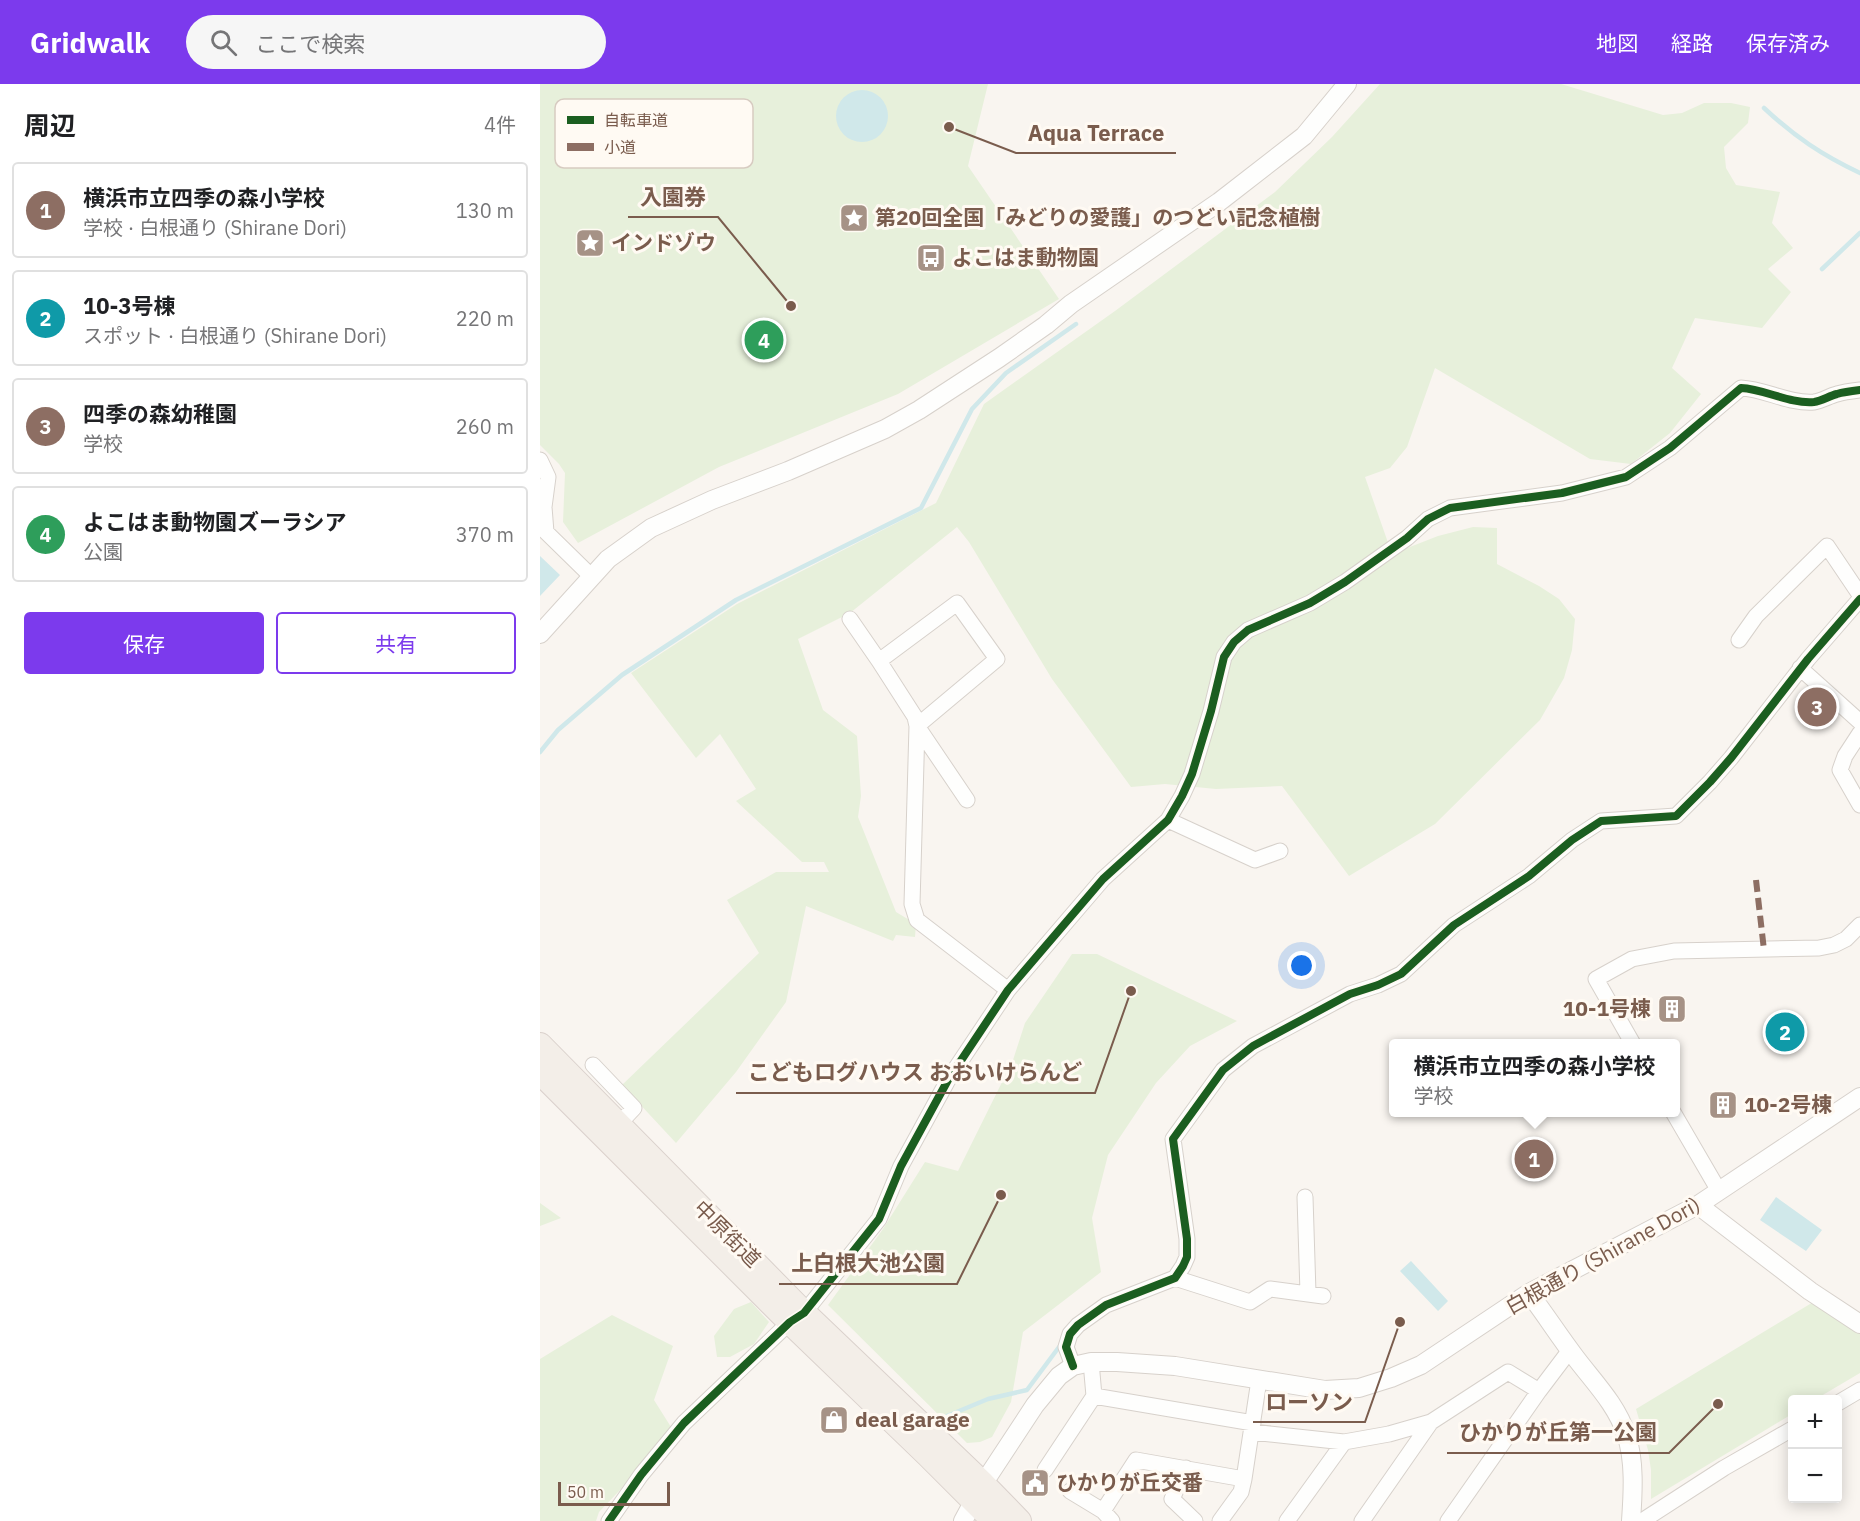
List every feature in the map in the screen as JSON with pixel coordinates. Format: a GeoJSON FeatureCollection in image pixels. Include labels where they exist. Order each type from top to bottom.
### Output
{"type":"FeatureCollection","features":[{"type":"Feature","properties":{"kind":"main road","name":"中原街道"},"geometry":{"type":"LineString","coordinates":[[540,1045],[973,1502],[994,1521]]}},
{"type":"Feature","properties":{"kind":"main road","name":"中原街道"},"geometry":{"type":"LineString","coordinates":[[540,1072],[797,1317]]}},
{"type":"Feature","properties":{"kind":"main road","name":"中原街道"},"geometry":{"type":"LineString","coordinates":[[973,1502],[1020,1521]]}},
{"type":"Feature","properties":{"kind":"street"},"geometry":{"type":"LineString","coordinates":[[540,634],[608,559],[651,528],[712,500],[862,440],[919,410],[999,358],[1046,325],[1071,304],[1219,202],[1304,136],[1347,84]]}},
{"type":"Feature","properties":{"kind":"street"},"geometry":{"type":"LineString","coordinates":[[609,1521],[641,1475],[684,1423],[797,1317],[879,1219],[901,1167],[948,1080],[1008,990],[1103,879],[1168,820],[1192,774],[1224,657],[1234,642],[1248,630],[1310,603],[1345,582],[1407,538],[1428,519],[1449,507],[1562,493],[1626,477],[1670,448],[1741,387],[1815,402],[1836,394],[1860,390]]}},
{"type":"Feature","properties":{"kind":"street"},"geometry":{"type":"LineString","coordinates":[[540,460],[548,477],[544,507],[546,532],[592,577]]}},
{"type":"Feature","properties":{"kind":"street"},"geometry":{"type":"LineString","coordinates":[[973,1502],[1035,1405],[1059,1377],[1073,1366],[1066,1347],[1070,1334],[1078,1325],[1106,1305],[1175,1278],[1187,1257],[1187,1239],[1173,1139],[1223,1070],[1253,1046],[1350,994],[1378,985],[1401,974],[1454,925],[1529,876],[1572,840],[1601,821],[1676,816],[1710,783],[1800,668],[1860,597],[1827,546],[1756,616],[1739,640]]}},
{"type":"Feature","properties":{"kind":"street"},"geometry":{"type":"LineString","coordinates":[[879,661],[957,603],[997,659],[916,726]]}},
{"type":"Feature","properties":{"kind":"street"},"geometry":{"type":"LineString","coordinates":[[850,619],[915,717],[912,904],[917,920],[1008,990]]}},
{"type":"Feature","properties":{"kind":"street"},"geometry":{"type":"LineString","coordinates":[[1800,668],[1860,722]]}},
{"type":"Feature","properties":{"kind":"street"},"geometry":{"type":"LineString","coordinates":[[916,726],[967,800]]}},
{"type":"Feature","properties":{"kind":"street"},"geometry":{"type":"LineString","coordinates":[[1860,733],[1845,756],[1840,770],[1860,805]]}},
{"type":"Feature","properties":{"kind":"street"},"geometry":{"type":"LineString","coordinates":[[1168,820],[1255,860],[1280,851]]}},
{"type":"Feature","properties":{"kind":"street"},"geometry":{"type":"LineString","coordinates":[[1630,1039],[1596,979],[1632,959],[1690,950],[1819,948],[1834,945],[1846,939],[1860,925]]}},
{"type":"Feature","properties":{"kind":"street"},"geometry":{"type":"LineString","coordinates":[[593,1065],[634,1108],[618,1125]]}},
{"type":"Feature","properties":{"kind":"street","name":"白根通り (Shirane Dori)"},"geometry":{"type":"LineString","coordinates":[[1073,1366],[1091,1362],[1175,1366],[1325,1390],[1359,1388],[1391,1378],[1421,1365],[1529,1293],[1698,1205],[1860,1097]]}},
{"type":"Feature","properties":{"kind":"street"},"geometry":{"type":"LineString","coordinates":[[1675,1117],[1719,1191]]}},
{"type":"Feature","properties":{"kind":"street"},"geometry":{"type":"LineString","coordinates":[[1175,1278],[1250,1302],[1270,1289],[1315,1295],[1305,1197]]}},
{"type":"Feature","properties":{"kind":"street"},"geometry":{"type":"LineString","coordinates":[[1698,1205],[1810,1291],[1860,1324]]}},
{"type":"Feature","properties":{"kind":"street"},"geometry":{"type":"LineString","coordinates":[[1529,1293],[1616,1410],[1627,1434],[1631,1461],[1630,1521]]}},
{"type":"Feature","properties":{"kind":"street"},"geometry":{"type":"LineString","coordinates":[[1448,1521],[1570,1350]]}},
{"type":"Feature","properties":{"kind":"street"},"geometry":{"type":"LineString","coordinates":[[1045,1470],[1094,1396],[1091,1362]]}},
{"type":"Feature","properties":{"kind":"street"},"geometry":{"type":"LineString","coordinates":[[1094,1396],[1252,1427],[1344,1442],[1389,1434],[1431,1422],[1508,1372],[1539,1391]]}},
{"type":"Feature","properties":{"kind":"street"},"geometry":{"type":"LineString","coordinates":[[1220,1521],[1241,1492],[1259,1380]]}},
{"type":"Feature","properties":{"kind":"street"},"geometry":{"type":"LineString","coordinates":[[1842,1401],[1860,1390]]}},
{"type":"Feature","properties":{"kind":"street"},"geometry":{"type":"LineString","coordinates":[[1362,1521],[1431,1422]]}},
{"type":"Feature","properties":{"kind":"street"},"geometry":{"type":"LineString","coordinates":[[1642,1521],[1788,1430]]}},
{"type":"Feature","properties":{"kind":"street"},"geometry":{"type":"LineString","coordinates":[[1287,1521],[1344,1442]]}},
{"type":"Feature","properties":{"kind":"street"},"geometry":{"type":"LineString","coordinates":[[1070,1491],[1107,1516],[1136,1460],[1244,1479]]}},
{"type":"Feature","properties":{"kind":"street"},"geometry":{"type":"LineString","coordinates":[[1186,1468],[1172,1499],[1195,1521]]}},
{"type":"Feature","properties":{"kind":"green space"},"geometry":{"type":"Polygon","coordinates":[[[540,84],[988,84],[968,166],[1059,299],[898,394],[719,467],[578,543],[563,522],[565,473],[540,445],[540,84]]]}},
{"type":"Feature","properties":{"kind":"green space"},"geometry":{"type":"Polygon","coordinates":[[[1380,84],[1561,84],[1663,115],[1682,113],[1704,103],[1731,103],[1750,107],[1748,123],[1724,147],[1726,168],[1736,185],[1780,192],[1772,223],[1793,248],[1768,269],[1791,292],[1762,328],[1695,318],[1672,368],[1701,394],[1670,433],[1631,464],[1590,459],[1435,368],[1407,447],[1390,468],[1365,477],[1392,554],[1438,536],[1473,527],[1497,528],[1497,564],[1559,599],[1575,619],[1572,650],[1564,678],[1540,720],[1435,824],[1349,876],[1282,786],[1216,789],[1165,784],[1131,787],[1052,679],[969,542],[957,527],[850,613],[798,639],[823,710],[857,736],[861,796],[858,817],[896,912],[916,924],[915,937],[896,935],[893,941],[806,906],[786,1002],[736,1072],[676,1143],[622,1085],[759,953],[727,900],[776,872],[829,872],[824,862],[802,862],[736,801],[756,789],[720,734],[696,758],[631,673],[737,604],[936,503],[984,404],[1115,311],[1275,192],[1332,137],[1380,84]]]}},
{"type":"Feature","properties":{"kind":"green space"},"geometry":{"type":"Polygon","coordinates":[[[1072,954],[1097,954],[1237,1021],[1190,1046],[1156,1083],[1108,1155],[1092,1218],[1101,1272],[1023,1332],[1011,1402],[992,1437],[980,1442],[967,1443],[828,1305],[883,1229],[925,1162],[958,1171],[1013,1060],[1025,1023],[1072,954]]]}},
{"type":"Feature","properties":{"kind":"green space"},"geometry":{"type":"Polygon","coordinates":[[[540,1203],[561,1218],[540,1226],[540,1203]]]}},
{"type":"Feature","properties":{"kind":"green space"},"geometry":{"type":"Polygon","coordinates":[[[1815,1301],[1860,1332],[1860,1373],[1823,1395],[1788,1395],[1788,1416],[1651,1499],[1648,1450],[1636,1409],[1815,1301]]]}},
{"type":"Feature","properties":{"kind":"green space"},"geometry":{"type":"Polygon","coordinates":[[[751,1302],[769,1322],[754,1344],[730,1357],[717,1357],[714,1336],[734,1309],[751,1302]]]}},
{"type":"Feature","properties":{"kind":"green space"},"geometry":{"type":"Polygon","coordinates":[[[612,1315],[673,1346],[654,1400],[671,1427],[621,1489],[599,1512],[596,1521],[540,1521],[540,1359],[612,1315]]]}},
{"type":"Feature","properties":{"kind":"water"},"geometry":{"type":"Polygon","coordinates":[[[857,90],[867,90],[881,97],[888,116],[881,135],[867,142],[857,142],[847,138],[840,131],[836,121],[836,111],[840,101],[847,94],[857,90]]]}},
{"type":"Feature","properties":{"kind":"water"},"geometry":{"type":"Polygon","coordinates":[[[540,556],[560,575],[540,596],[540,556]]]}},
{"type":"Feature","properties":{"kind":"water"},"geometry":{"type":"Polygon","coordinates":[[[1776,1197],[1822,1230],[1806,1251],[1760,1220],[1776,1197]]]}},
{"type":"Feature","properties":{"kind":"water"},"geometry":{"type":"Polygon","coordinates":[[[1411,1261],[1448,1301],[1438,1311],[1400,1271],[1411,1261]]]}},
{"type":"Feature","properties":{"kind":"waterway"},"geometry":{"type":"LineString","coordinates":[[1764,108],[1809,145],[1860,173]]}},
{"type":"Feature","properties":{"kind":"waterway"},"geometry":{"type":"LineString","coordinates":[[1822,269],[1860,233]]}},
{"type":"Feature","properties":{"kind":"waterway"},"geometry":{"type":"LineString","coordinates":[[540,752],[558,730],[622,675],[736,600],[921,508],[972,409],[1006,373],[1076,324]]}},
{"type":"Feature","properties":{"kind":"waterway"},"geometry":{"type":"LineString","coordinates":[[947,1416],[988,1399],[1027,1390],[1059,1347]]}},
{"type":"Feature","properties":{"kind":"marked path"},"geometry":{"type":"LineString","coordinates":[[1756,880],[1764,950]]}},
{"type":"Feature","properties":{"kind":"cycle path"},"geometry":{"type":"LineString","coordinates":[[609,1521],[641,1475],[684,1423],[790,1322],[804,1313],[879,1219],[901,1166],[948,1080],[1008,990],[1103,879],[1168,820],[1192,774],[1224,657],[1234,642],[1248,630],[1310,603],[1345,582],[1407,538],[1428,519],[1450,508],[1562,493],[1626,477],[1670,448],[1741,388],[1805,402],[1860,390]]}},
{"type":"Feature","properties":{"kind":"cycle path"},"geometry":{"type":"LineString","coordinates":[[1073,1366],[1066,1347],[1070,1334],[1078,1325],[1106,1305],[1175,1278],[1183,1266],[1187,1257],[1187,1239],[1173,1139],[1223,1070],[1253,1046],[1350,994],[1378,985],[1401,974],[1454,925],[1529,876],[1572,840],[1601,821],[1676,816],[1731,758],[1808,659],[1860,599]]}},
{"type":"Feature","properties":{"kind":"place","name":"Aqua Terrace"},"geometry":{"type":"Point","coordinates":[949,127]}},
{"type":"Feature","properties":{"kind":"place","name":"第20回全国「みどりの愛護」のつどい記念植樹"},"geometry":{"type":"Point","coordinates":[854,218]}},
{"type":"Feature","properties":{"kind":"place","name":"インドゾウ"},"geometry":{"type":"Point","coordinates":[590,243]}},
{"type":"Feature","properties":{"kind":"place","name":"よこはま動物園"},"geometry":{"type":"Point","coordinates":[931,258]}},
{"type":"Feature","properties":{"kind":"place","name":"入園券"},"geometry":{"type":"Point","coordinates":[791,306]}},
{"type":"Feature","properties":{"kind":"place","name":"よこはま動物園ズーラシア"},"geometry":{"type":"Point","coordinates":[764,340]}},
{"type":"Feature","properties":{"kind":"place","name":"四季の森幼稚園"},"geometry":{"type":"Point","coordinates":[1817,707]}},
{"type":"Feature","properties":{"kind":"place","name":"こどもログハウス おおいけらんど"},"geometry":{"type":"Point","coordinates":[1131,991]}},
{"type":"Feature","properties":{"kind":"place","name":"10-1号棟"},"geometry":{"type":"Point","coordinates":[1672,1009]}},
{"type":"Feature","properties":{"kind":"place","name":"10-3号棟"},"geometry":{"type":"Point","coordinates":[1785,1032]}},
{"type":"Feature","properties":{"kind":"place","name":"10-2号棟"},"geometry":{"type":"Point","coordinates":[1723,1105]}},
{"type":"Feature","properties":{"kind":"place","name":"横浜市立四季の森小学校"},"geometry":{"type":"Point","coordinates":[1534,1159]}},
{"type":"Feature","properties":{"kind":"place","name":"上白根大池公園"},"geometry":{"type":"Point","coordinates":[1001,1195]}},
{"type":"Feature","properties":{"kind":"place","name":"ローソン"},"geometry":{"type":"Point","coordinates":[1400,1322]}},
{"type":"Feature","properties":{"kind":"place","name":"ひかりが丘第一公園"},"geometry":{"type":"Point","coordinates":[1718,1404]}},
{"type":"Feature","properties":{"kind":"place","name":"deal garage"},"geometry":{"type":"Point","coordinates":[834,1420]}},
{"type":"Feature","properties":{"kind":"place","name":"ひかりが丘交番"},"geometry":{"type":"Point","coordinates":[1035,1483]}}]}
